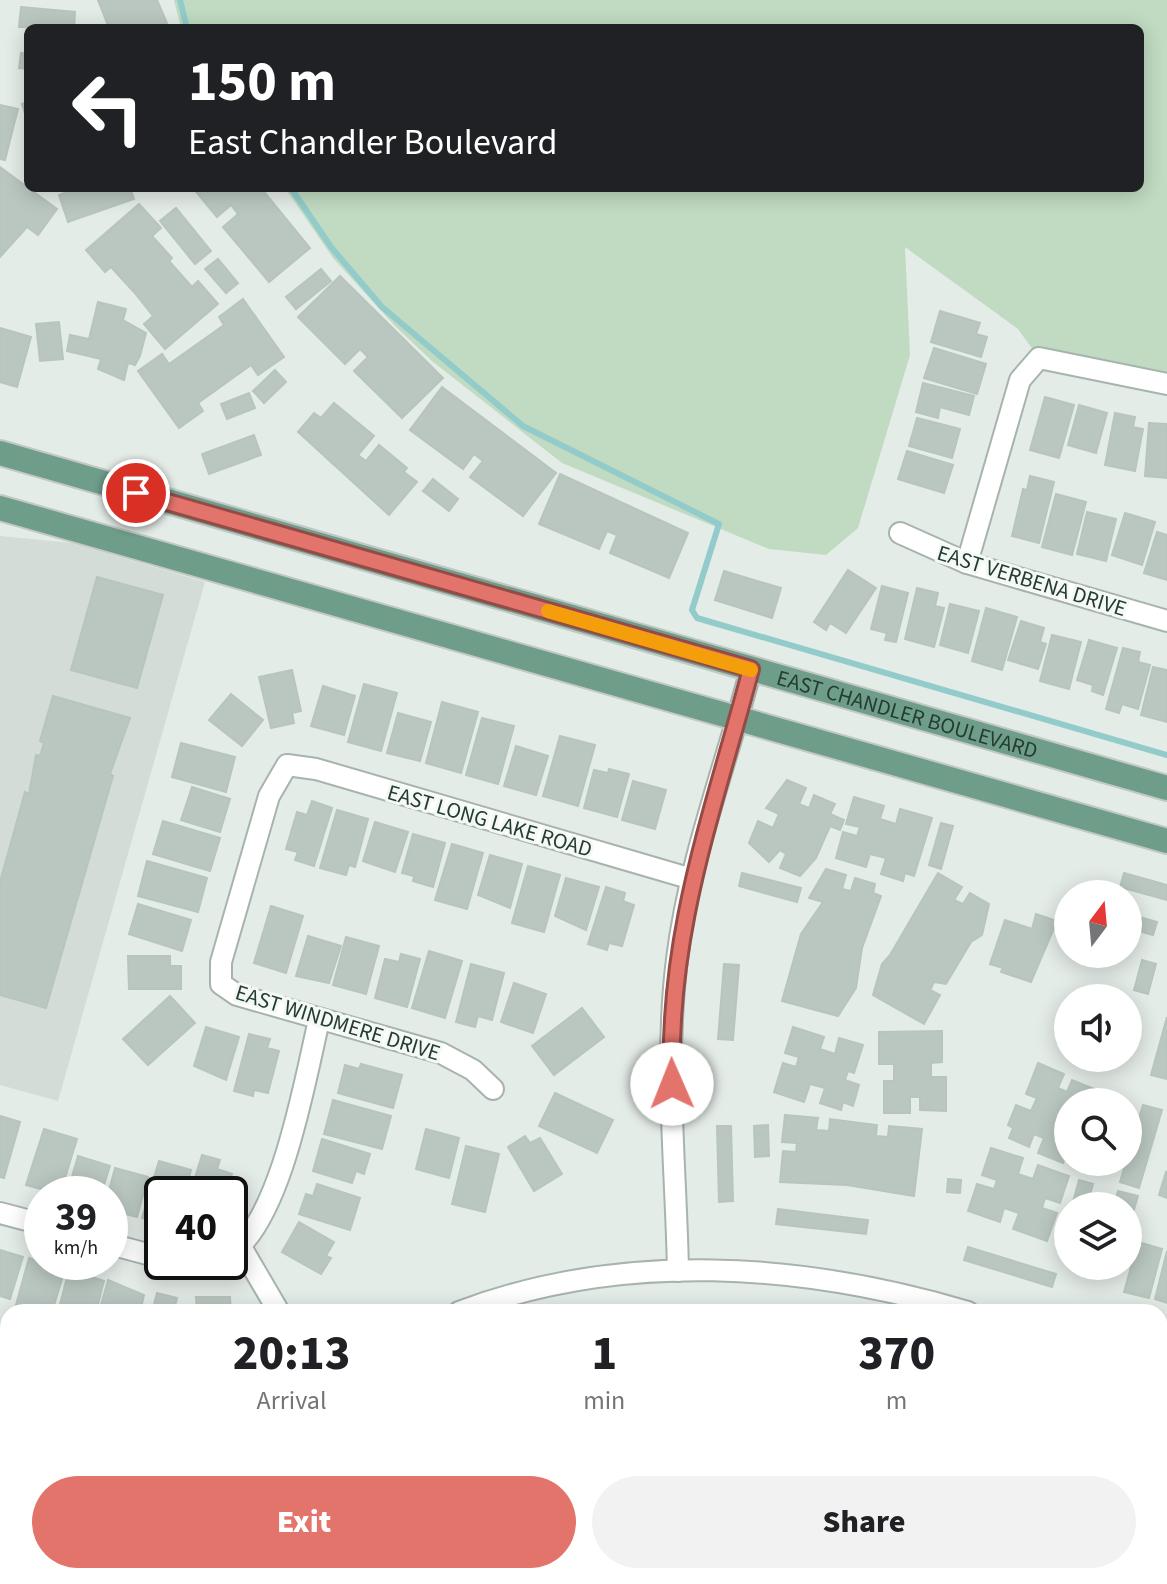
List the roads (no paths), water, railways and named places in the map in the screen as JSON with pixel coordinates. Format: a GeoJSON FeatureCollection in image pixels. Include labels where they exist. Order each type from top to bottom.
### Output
{"type":"FeatureCollection","features":[{"type":"Feature","properties":{"kind":"main road","name":"EAST CHANDLER BOULEVARD"},"geometry":{"type":"LineString","coordinates":[[0,453],[1167,788]]}},
{"type":"Feature","properties":{"kind":"main road"},"geometry":{"type":"LineString","coordinates":[[0,508],[1167,841]]}},
{"type":"Feature","properties":{"kind":"street"},"geometry":{"type":"LineString","coordinates":[[967,563],[1020,380],[1039,358],[1167,384]]}},
{"type":"Feature","properties":{"kind":"street","name":"EAST VERBENA DRIVE"},"geometry":{"type":"LineString","coordinates":[[900,533],[931,550],[967,563],[1167,621]]}},
{"type":"Feature","properties":{"kind":"street"},"geometry":{"type":"LineString","coordinates":[[678,1271],[671,1014],[677,956],[692,879],[751,669]]}},
{"type":"Feature","properties":{"kind":"street","name":"EAST LONG LAKE ROAD"},"geometry":{"type":"LineString","coordinates":[[221,984],[221,962],[269,796],[287,765],[316,769],[692,879]]}},
{"type":"Feature","properties":{"kind":"street","name":"EAST WINDMERE DRIVE"},"geometry":{"type":"LineString","coordinates":[[221,984],[237,995],[441,1053],[473,1070],[493,1089]]}},
{"type":"Feature","properties":{"kind":"street"},"geometry":{"type":"LineString","coordinates":[[248,1233],[272,1199],[319,1020]]}},
{"type":"Feature","properties":{"kind":"street"},"geometry":{"type":"LineString","coordinates":[[0,1213],[24,1219]]}},
{"type":"Feature","properties":{"kind":"street"},"geometry":{"type":"LineString","coordinates":[[248,1267],[273,1304]]}},
{"type":"Feature","properties":{"kind":"street"},"geometry":{"type":"LineString","coordinates":[[485,1304],[531,1290],[678,1271],[723,1270],[820,1277],[890,1290],[940,1304]]}},
{"type":"Feature","properties":{"kind":"waterway"},"geometry":{"type":"LineString","coordinates":[[180,0],[186,24]]}},
{"type":"Feature","properties":{"kind":"waterway"},"geometry":{"type":"LineString","coordinates":[[294,192],[331,247],[382,307],[523,426],[719,524],[692,610],[697,618],[1167,755]]}}]}
